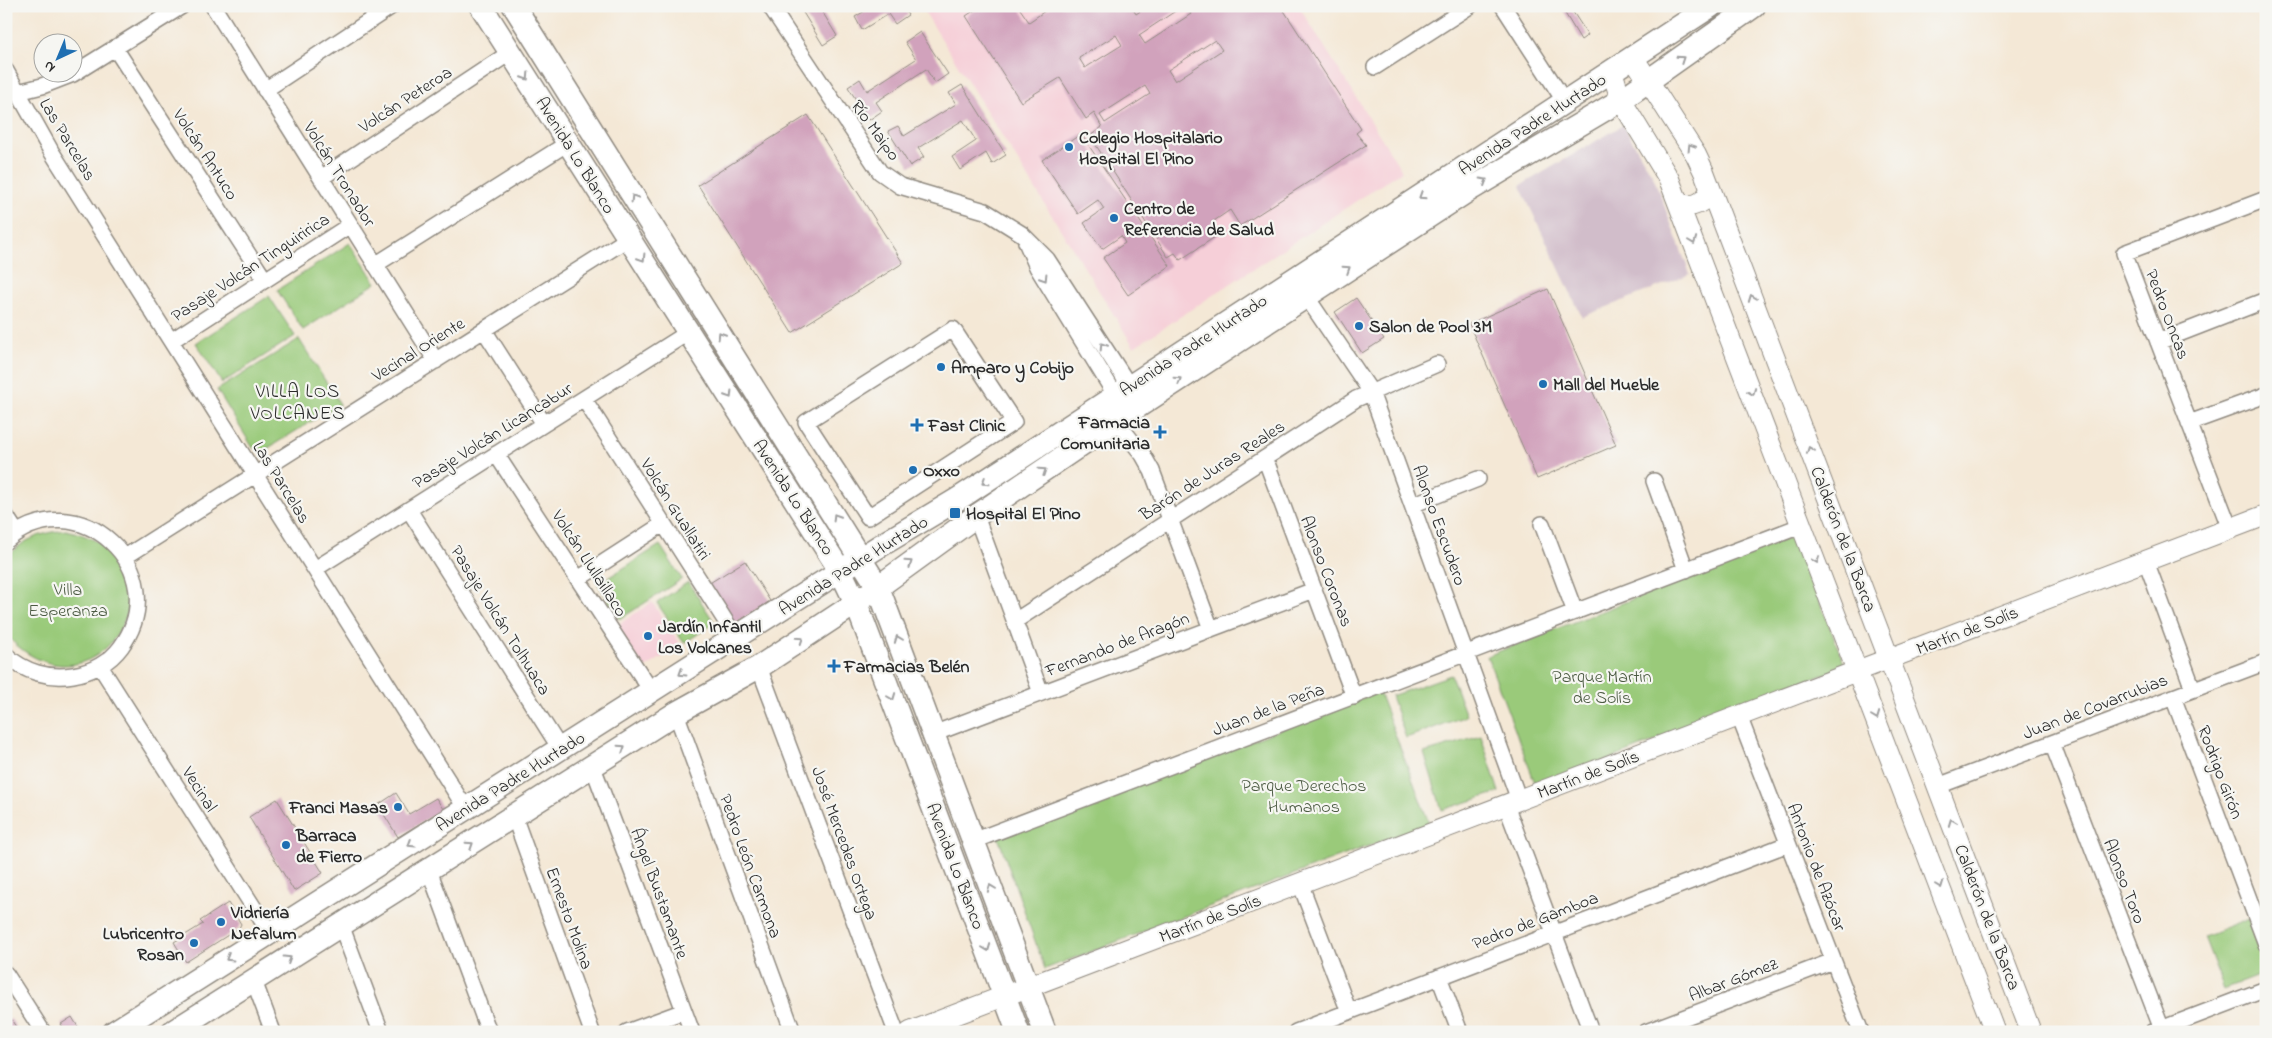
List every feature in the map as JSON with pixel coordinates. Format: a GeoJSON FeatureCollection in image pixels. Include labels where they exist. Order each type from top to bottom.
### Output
{"type":"FeatureCollection","features":[{"type":"Feature","properties":{"kind":"main road","name":"Avenida Lo Blanco"},"geometry":{"type":"LineString","coordinates":[[481,6],[841,572],[856,603],[1018,1032]]}},
{"type":"Feature","properties":{"kind":"main road","name":"Avenida Lo Blanco"},"geometry":{"type":"LineString","coordinates":[[514,6],[862,558],[878,587],[1045,1032]]}},
{"type":"Feature","properties":{"kind":"main road","name":"Avenida Padre Hurtado"},"geometry":{"type":"LineString","coordinates":[[172,1032],[676,713],[759,667],[856,603],[976,516],[1116,421],[1298,289],[1565,102],[1711,6]]}},
{"type":"Feature","properties":{"kind":"main road","name":"Avenida Padre Hurtado"},"geometry":{"type":"LineString","coordinates":[[114,1032],[958,499],[1123,391],[1622,100],[1754,6]]}},
{"type":"Feature","properties":{"kind":"street"},"geometry":{"type":"LineString","coordinates":[[12,94],[61,80],[182,6]]}},
{"type":"Feature","properties":{"kind":"street","name":"Volcán Tronador"},"geometry":{"type":"LineString","coordinates":[[213,6],[436,361]]}},
{"type":"Feature","properties":{"kind":"street"},"geometry":{"type":"LineString","coordinates":[[265,90],[392,6]]}},
{"type":"Feature","properties":{"kind":"street","name":"Río Maipo"},"geometry":{"type":"LineString","coordinates":[[770,6],[880,172],[900,186],[985,212],[1022,234],[1047,259],[1123,391]]}},
{"type":"Feature","properties":{"kind":"street"},"geometry":{"type":"LineString","coordinates":[[1375,67],[1470,6]]}},
{"type":"Feature","properties":{"kind":"street"},"geometry":{"type":"LineString","coordinates":[[1503,6],[1565,102]]}},
{"type":"Feature","properties":{"kind":"street","name":"Volcán Antuco"},"geometry":{"type":"LineString","coordinates":[[115,48],[265,280]]}},
{"type":"Feature","properties":{"kind":"street","name":"Volcán Peteroa"},"geometry":{"type":"LineString","coordinates":[[321,178],[510,52]]}},
{"type":"Feature","properties":{"kind":"street","name":"Calderón de la Barca"},"geometry":{"type":"LineString","coordinates":[[1633,57],[1696,155],[1710,188],[2031,1032]]}},
{"type":"Feature","properties":{"kind":"street","name":"Las Parcelas"},"geometry":{"type":"LineString","coordinates":[[6,71],[12,94],[52,152],[466,809]]}},
{"type":"Feature","properties":{"kind":"street","name":"Calderón de la Barca"},"geometry":{"type":"LineString","coordinates":[[1612,72],[1622,100],[1663,168],[1678,203],[1803,525],[1993,1031]]}},
{"type":"Feature","properties":{"kind":"street"},"geometry":{"type":"LineString","coordinates":[[375,265],[568,143]]}},
{"type":"Feature","properties":{"kind":"street"},"geometry":{"type":"LineString","coordinates":[[1678,203],[1691,206],[1701,202],[1710,188]]}},
{"type":"Feature","properties":{"kind":"street","name":"Pedro Oncas"},"geometry":{"type":"LineString","coordinates":[[2230,529],[2124,253],[2266,199]]}},
{"type":"Feature","properties":{"kind":"street","name":"Pasaje Volcán Tinguiririca"},"geometry":{"type":"LineString","coordinates":[[171,341],[350,225]]}},
{"type":"Feature","properties":{"kind":"street","name":"Vecinal Oriente"},"geometry":{"type":"LineString","coordinates":[[125,557],[629,238]]}},
{"type":"Feature","properties":{"kind":"street","name":"Alonso Escudero"},"geometry":{"type":"LineString","coordinates":[[1298,289],[1371,392],[1466,654],[1554,933],[1591,1032]]}},
{"type":"Feature","properties":{"kind":"street"},"geometry":{"type":"LineString","coordinates":[[2158,342],[2266,300]]}},
{"type":"Feature","properties":{"kind":"street"},"geometry":{"type":"LineString","coordinates":[[953,329],[1014,422],[868,517],[806,422],[953,329]]}},
{"type":"Feature","properties":{"kind":"street"},"geometry":{"type":"LineString","coordinates":[[484,330],[544,424]]}},
{"type":"Feature","properties":{"kind":"street","name":"Pasaje Volcán Licancabur"},"geometry":{"type":"LineString","coordinates":[[315,569],[689,332]]}},
{"type":"Feature","properties":{"kind":"street","name":"Barón de Juras Reales"},"geometry":{"type":"LineString","coordinates":[[1015,621],[1356,399],[1437,364]]}},
{"type":"Feature","properties":{"kind":"street"},"geometry":{"type":"LineString","coordinates":[[2189,423],[2266,395]]}},
{"type":"Feature","properties":{"kind":"street","name":"Volcán Guallatiri"},"geometry":{"type":"LineString","coordinates":[[584,399],[737,639]]}},
{"type":"Feature","properties":{"kind":"street"},"geometry":{"type":"LineString","coordinates":[[1116,421],[1148,463],[1211,629]]}},
{"type":"Feature","properties":{"kind":"street","name":"Volcán Llullaillaco"},"geometry":{"type":"LineString","coordinates":[[496,454],[652,692]]}},
{"type":"Feature","properties":{"kind":"street","name":"Alonso Coronas"},"geometry":{"type":"LineString","coordinates":[[1264,458],[1354,696]]}},
{"type":"Feature","properties":{"kind":"street"},"geometry":{"type":"LineString","coordinates":[[1412,505],[1478,479]]}},
{"type":"Feature","properties":{"kind":"street"},"geometry":{"type":"LineString","coordinates":[[1654,481],[1686,570]]}},
{"type":"Feature","properties":{"kind":"street","name":"Pasaje Volcán Tolhuaca"},"geometry":{"type":"LineString","coordinates":[[409,510],[561,750]]}},
{"type":"Feature","properties":{"kind":"street"},"geometry":{"type":"LineString","coordinates":[[6,516],[12,537],[42,522],[69,521],[95,529],[117,546],[125,557],[135,579],[137,604],[136,616],[126,639],[119,650],[100,666],[77,674],[53,676],[29,670],[6,655]]}},
{"type":"Feature","properties":{"kind":"street"},"geometry":{"type":"LineString","coordinates":[[976,516],[1041,693]]}},
{"type":"Feature","properties":{"kind":"street","name":"Martín de Solís"},"geometry":{"type":"LineString","coordinates":[[910,1032],[2266,516]]}},
{"type":"Feature","properties":{"kind":"street"},"geometry":{"type":"LineString","coordinates":[[578,579],[663,524]]}},
{"type":"Feature","properties":{"kind":"street"},"geometry":{"type":"LineString","coordinates":[[1542,524],[1575,612]]}},
{"type":"Feature","properties":{"kind":"street","name":"Juan de la Peña"},"geometry":{"type":"LineString","coordinates":[[974,842],[1803,525]]}},
{"type":"Feature","properties":{"kind":"street"},"geometry":{"type":"LineString","coordinates":[[2146,561],[2193,689]]}},
{"type":"Feature","properties":{"kind":"street","name":"Fernando de Aragón"},"geometry":{"type":"LineString","coordinates":[[933,734],[1314,590]]}},
{"type":"Feature","properties":{"kind":"street","name":"Juan de Covarrubias"},"geometry":{"type":"LineString","coordinates":[[1938,786],[2266,662]]}},
{"type":"Feature","properties":{"kind":"street","name":"Vecinal"},"geometry":{"type":"LineString","coordinates":[[100,666],[270,933]]}},
{"type":"Feature","properties":{"kind":"street","name":"José Mercedes Ortega"},"geometry":{"type":"LineString","coordinates":[[759,667],[896,1032]]}},
{"type":"Feature","properties":{"kind":"street","name":"Rodrigo Girón"},"geometry":{"type":"LineString","coordinates":[[2173,697],[2266,944]]}},
{"type":"Feature","properties":{"kind":"street","name":"Pedro León Carmona"},"geometry":{"type":"LineString","coordinates":[[676,713],[793,1032]]}},
{"type":"Feature","properties":{"kind":"street","name":"Antonio de Azócar"},"geometry":{"type":"LineString","coordinates":[[1739,716],[1861,1032]]}},
{"type":"Feature","properties":{"kind":"street","name":"Alonso Toro"},"geometry":{"type":"LineString","coordinates":[[2052,743],[2160,1031]]}},
{"type":"Feature","properties":{"kind":"street","name":"Ángel Bustamante"},"geometry":{"type":"LineString","coordinates":[[593,767],[692,1032]]}},
{"type":"Feature","properties":{"kind":"street","name":"Ernesto Molina"},"geometry":{"type":"LineString","coordinates":[[514,816],[592,1032]]}},
{"type":"Feature","properties":{"kind":"street","name":"Pedro de Gamboa"},"geometry":{"type":"LineString","coordinates":[[1296,1032],[1326,1026],[1349,1012],[1788,844]]}},
{"type":"Feature","properties":{"kind":"street"},"geometry":{"type":"LineString","coordinates":[[429,870],[489,1032]]}},
{"type":"Feature","properties":{"kind":"street"},"geometry":{"type":"LineString","coordinates":[[1300,883],[1349,1012]]}},
{"type":"Feature","properties":{"kind":"street"},"geometry":{"type":"LineString","coordinates":[[341,925],[380,1032]]}},
{"type":"Feature","properties":{"kind":"street","name":"Albar Gómez"},"geometry":{"type":"LineString","coordinates":[[1646,1032],[1833,960]]}},
{"type":"Feature","properties":{"kind":"street"},"geometry":{"type":"LineString","coordinates":[[6,974],[43,1032]]}},
{"type":"Feature","properties":{"kind":"street"},"geometry":{"type":"LineString","coordinates":[[1439,977],[1460,1032]]}},
{"type":"Feature","properties":{"kind":"street"},"geometry":{"type":"LineString","coordinates":[[254,981],[273,1032]]}},
{"type":"Feature","properties":{"kind":"street"},"geometry":{"type":"LineString","coordinates":[[2160,1031],[2266,989]]}},
{"type":"Feature","properties":{"kind":"street"},"geometry":{"type":"LineString","coordinates":[[628,1032],[684,1011]]}},
{"type":"Feature","properties":{"kind":"shaded area"},"geometry":{"type":"Polygon","coordinates":[[[921,6],[1299,6],[1402,171],[1134,347],[921,6]]]}},
{"type":"Feature","properties":{"kind":"shaded area"},"geometry":{"type":"Polygon","coordinates":[[[1623,125],[1653,176],[1690,274],[1582,317],[1520,186],[1623,125]]]}},
{"type":"Feature","properties":{"kind":"shaded area","name":"Jardín Infantil Los Volcanes"},"geometry":{"type":"Polygon","coordinates":[[[652,602],[681,645],[644,669],[616,626],[652,602]]]}},
{"type":"Feature","properties":{"kind":"green space"},"geometry":{"type":"Polygon","coordinates":[[[350,243],[376,283],[303,330],[277,290],[350,243]]]}},
{"type":"Feature","properties":{"kind":"green space"},"geometry":{"type":"Polygon","coordinates":[[[269,296],[295,336],[222,383],[196,343],[269,296]]]}},
{"type":"Feature","properties":{"kind":"green space","name":"VILLA LOS VOLCANES"},"geometry":{"type":"Polygon","coordinates":[[[299,339],[340,404],[265,450],[253,448],[217,390],[299,339]]]}},
{"type":"Feature","properties":{"kind":"green space","name":"Villa Esperanza"},"geometry":{"type":"Polygon","coordinates":[[[66,530],[105,547],[125,573],[129,602],[120,630],[100,653],[73,664],[40,660],[6,635],[6,561],[11,553],[24,542],[40,535],[66,530]]]}},
{"type":"Feature","properties":{"kind":"green space","name":"Parque Martín de Solís"},"geometry":{"type":"Polygon","coordinates":[[[1794,536],[1845,666],[1537,788],[1487,656],[1794,536]]]}},
{"type":"Feature","properties":{"kind":"green space"},"geometry":{"type":"Polygon","coordinates":[[[660,545],[682,579],[620,619],[598,584],[660,545]]]}},
{"type":"Feature","properties":{"kind":"green space"},"geometry":{"type":"Polygon","coordinates":[[[688,582],[715,623],[684,643],[657,603],[688,582]]]}},
{"type":"Feature","properties":{"kind":"green space"},"geometry":{"type":"Polygon","coordinates":[[[1451,675],[1466,716],[1406,738],[1391,696],[1451,675]]]}},
{"type":"Feature","properties":{"kind":"green space","name":"Parque Derechos Humanos"},"geometry":{"type":"Polygon","coordinates":[[[1379,692],[1429,823],[1045,969],[998,837],[1379,692]]]}},
{"type":"Feature","properties":{"kind":"green space"},"geometry":{"type":"Polygon","coordinates":[[[1481,736],[1499,792],[1442,810],[1424,753],[1481,736]]]}},
{"type":"Feature","properties":{"kind":"green space"},"geometry":{"type":"Polygon","coordinates":[[[2249,919],[2266,962],[2266,973],[2224,989],[2204,937],[2249,919]]]}},
{"type":"Feature","properties":{"kind":"building"},"geometry":{"type":"Polygon","coordinates":[[[799,6],[822,6],[820,8],[837,36],[823,45],[799,6]]]}},
{"type":"Feature","properties":{"kind":"building"},"geometry":{"type":"Polygon","coordinates":[[[873,6],[902,6],[908,15],[895,24],[888,14],[862,30],[855,17],[873,6]]]}},
{"type":"Feature","properties":{"kind":"building"},"geometry":{"type":"Polygon","coordinates":[[[981,6],[1018,6],[1029,22],[1052,6],[1131,6],[1136,14],[1148,6],[1183,6],[1139,35],[1145,44],[1191,14],[1186,6],[1281,6],[1361,129],[1356,133],[1366,145],[1240,226],[1230,210],[1211,223],[1218,235],[1180,260],[1175,253],[1168,257],[1090,136],[1102,127],[1094,113],[1086,119],[1060,78],[1021,102],[966,16],[981,6]],[[1116,35],[1079,58],[1085,68],[1122,45],[1116,35]],[[1215,40],[1168,70],[1175,81],[1222,50],[1215,40]],[[1145,86],[1100,115],[1105,123],[1150,94],[1145,86]]]}},
{"type":"Feature","properties":{"kind":"building"},"geometry":{"type":"Polygon","coordinates":[[[1569,6],[1588,35],[1581,40],[1563,10],[1569,6]]]}},
{"type":"Feature","properties":{"kind":"building"},"geometry":{"type":"Polygon","coordinates":[[[920,32],[948,74],[935,83],[926,69],[876,102],[882,111],[869,120],[848,87],[860,79],[867,91],[916,59],[905,42],[920,32]]]}},
{"type":"Feature","properties":{"kind":"building"},"geometry":{"type":"Polygon","coordinates":[[[962,85],[1006,155],[992,164],[986,153],[960,170],[952,157],[976,141],[963,120],[918,148],[924,157],[910,166],[888,131],[898,126],[904,136],[956,104],[949,93],[962,85]]]}},
{"type":"Feature","properties":{"kind":"building"},"geometry":{"type":"Polygon","coordinates":[[[808,115],[903,263],[792,333],[698,185],[808,115]]]}},
{"type":"Feature","properties":{"kind":"building","name":"Centro de Referencia de Salud"},"geometry":{"type":"Polygon","coordinates":[[[1081,134],[1170,266],[1128,295],[1103,258],[1125,243],[1121,236],[1102,249],[1084,223],[1104,209],[1098,200],[1078,214],[1042,160],[1081,134]]]}},
{"type":"Feature","properties":{"kind":"building","name":"Mall del Mueble"},"geometry":{"type":"Polygon","coordinates":[[[1548,289],[1616,445],[1537,479],[1469,324],[1548,289]]]}},
{"type":"Feature","properties":{"kind":"building","name":"Salon de Pool 3M"},"geometry":{"type":"Polygon","coordinates":[[[1356,298],[1384,339],[1362,353],[1335,312],[1356,298]]]}},
{"type":"Feature","properties":{"kind":"building"},"geometry":{"type":"Polygon","coordinates":[[[745,561],[770,601],[733,625],[708,584],[745,561]]]}},
{"type":"Feature","properties":{"kind":"building"},"geometry":{"type":"Polygon","coordinates":[[[396,793],[409,814],[436,798],[443,809],[398,837],[378,805],[396,793]]]}},
{"type":"Feature","properties":{"kind":"building","name":"Barraca de Fierro"},"geometry":{"type":"Polygon","coordinates":[[[277,799],[323,873],[294,891],[249,817],[277,799]]]}},
{"type":"Feature","properties":{"kind":"building"},"geometry":{"type":"Polygon","coordinates":[[[228,903],[241,924],[239,928],[186,962],[174,942],[203,924],[200,921],[228,903]]]}},
{"type":"Feature","properties":{"kind":"building"},"geometry":{"type":"Polygon","coordinates":[[[72,1017],[81,1032],[66,1032],[61,1024],[72,1017]]]}},
{"type":"Feature","properties":{"kind":"building"},"geometry":{"type":"Polygon","coordinates":[[[11,1019],[19,1032],[6,1032],[6,1021],[11,1019]]]}},
{"type":"Feature","properties":{"kind":"place","name":"Colegio Hospitalario Hospital El Pino"},"geometry":{"type":"Point","coordinates":[1069,147]}},
{"type":"Feature","properties":{"kind":"place","name":"Centro de Referencia de Salud"},"geometry":{"type":"Point","coordinates":[1114,218]}},
{"type":"Feature","properties":{"kind":"place","name":"Salon de Pool 3M"},"geometry":{"type":"Point","coordinates":[1359,326]}},
{"type":"Feature","properties":{"kind":"place","name":"Amparo y Cobijo"},"geometry":{"type":"Point","coordinates":[941,367]}},
{"type":"Feature","properties":{"kind":"place","name":"Mall del Mueble"},"geometry":{"type":"Point","coordinates":[1543,384]}},
{"type":"Feature","properties":{"kind":"place","name":"Fast Clinic"},"geometry":{"type":"Point","coordinates":[917,425]}},
{"type":"Feature","properties":{"kind":"place","name":"Farmacia Comunitaria"},"geometry":{"type":"Point","coordinates":[1160,432]}},
{"type":"Feature","properties":{"kind":"place","name":"Oxxo"},"geometry":{"type":"Point","coordinates":[913,470]}},
{"type":"Feature","properties":{"kind":"place","name":"Hospital El Pino"},"geometry":{"type":"Point","coordinates":[955,513]}},
{"type":"Feature","properties":{"kind":"place","name":"Jardín Infantil Los Volcanes"},"geometry":{"type":"Point","coordinates":[648,636]}},
{"type":"Feature","properties":{"kind":"place","name":"Farmacias Belén"},"geometry":{"type":"Point","coordinates":[834,666]}},
{"type":"Feature","properties":{"kind":"place","name":"Franci Masas"},"geometry":{"type":"Point","coordinates":[398,807]}},
{"type":"Feature","properties":{"kind":"place","name":"Barraca de Fierro"},"geometry":{"type":"Point","coordinates":[286,845]}},
{"type":"Feature","properties":{"kind":"place","name":"Vidriería Nefalum"},"geometry":{"type":"Point","coordinates":[221,922]}},
{"type":"Feature","properties":{"kind":"place","name":"Lubricentro Rosan"},"geometry":{"type":"Point","coordinates":[194,943]}},
{"type":"Feature","properties":{"kind":"district","name":"VILLA LOS VOLCANES"},"geometry":{"type":"Point","coordinates":[298,401]}}]}
